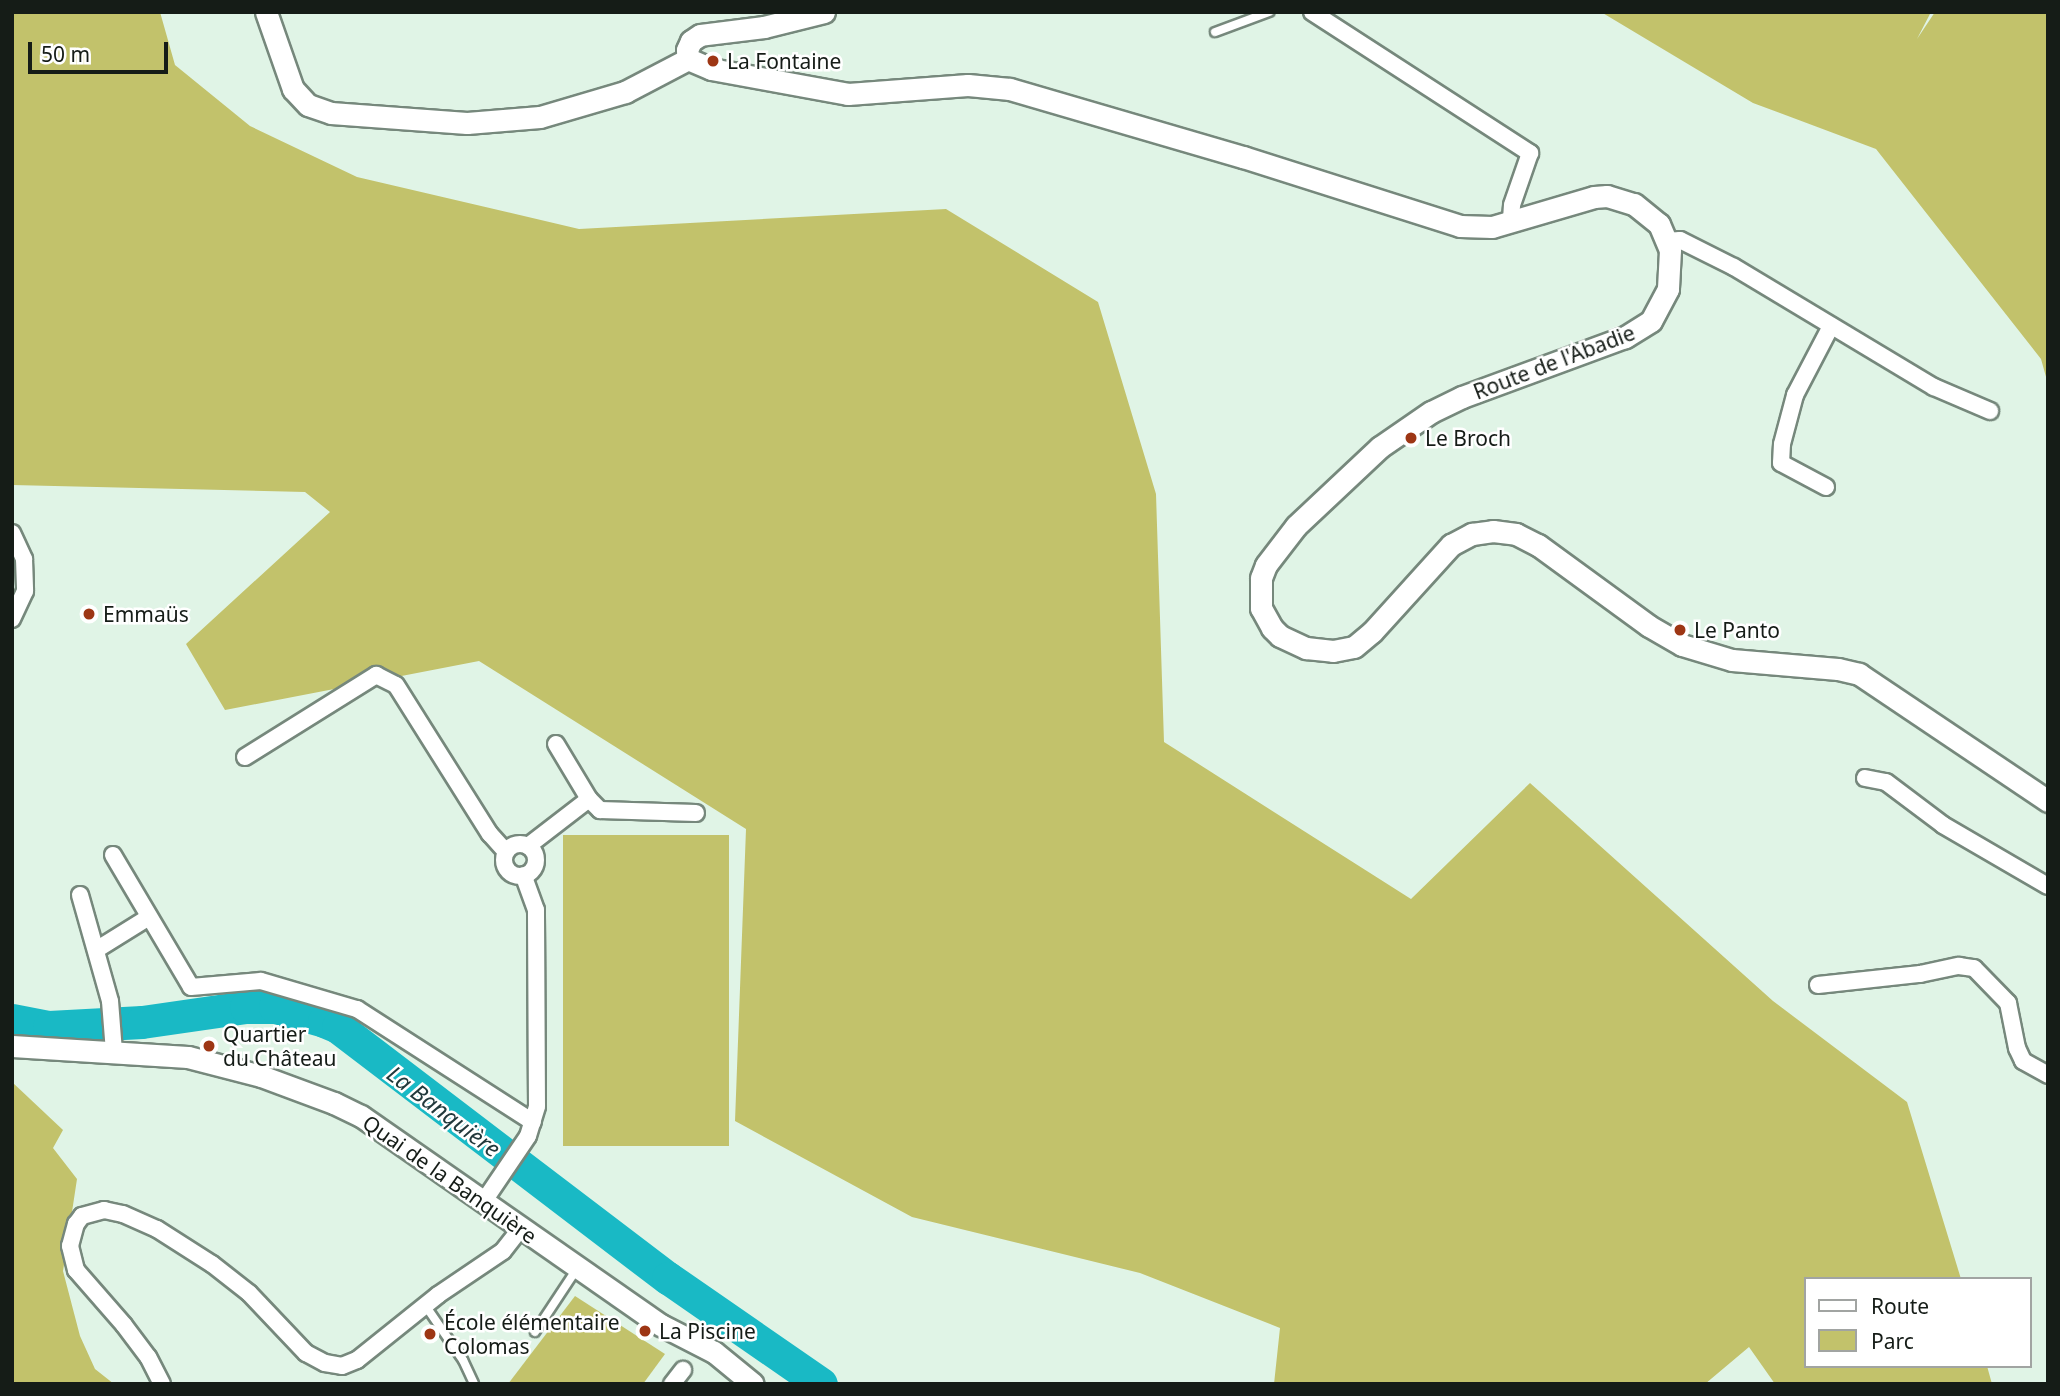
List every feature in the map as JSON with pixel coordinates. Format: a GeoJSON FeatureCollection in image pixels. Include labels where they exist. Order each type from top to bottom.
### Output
{"type":"FeatureCollection","features":[{"type":"Feature","properties":{"kind":"street"},"geometry":{"type":"LineString","coordinates":[[266,12],[293,89],[308,105],[331,113],[467,123],[540,117],[625,92],[688,59],[687,50],[691,41],[700,35],[764,27],[824,12]]}},
{"type":"Feature","properties":{"kind":"street"},"geometry":{"type":"LineString","coordinates":[[1312,12],[1530,153],[1512,205],[1511,221]]}},
{"type":"Feature","properties":{"kind":"street","name":"Route de l'Abadie"},"geometry":{"type":"LineString","coordinates":[[688,59],[711,69],[848,94],[968,85],[1010,89],[1243,156],[1460,226],[1484,226],[1511,221],[1594,197],[1607,196],[1634,204],[1659,224],[1666,241],[1671,265],[1668,289],[1657,312],[1643,327],[1431,412],[1380,447],[1296,527],[1275,551],[1261,578],[1261,608],[1272,628],[1280,636],[1306,648],[1333,651],[1354,647],[1372,632],[1451,545],[1472,534],[1493,531],[1516,534],[1538,545],[1649,626],[1682,645],[1732,660],[1859,674],[2048,801]]}},
{"type":"Feature","properties":{"kind":"street"},"geometry":{"type":"LineString","coordinates":[[1666,241],[1680,240],[1734,267],[1934,387],[1990,411]]}},
{"type":"Feature","properties":{"kind":"street"},"geometry":{"type":"LineString","coordinates":[[1826,487],[1782,463],[1782,443],[1800,383],[1830,326]]}},
{"type":"Feature","properties":{"kind":"street"},"geometry":{"type":"LineString","coordinates":[[12,533],[24,559],[25,591],[12,619]]}},
{"type":"Feature","properties":{"kind":"street"},"geometry":{"type":"LineString","coordinates":[[244,757],[376,675],[396,685],[490,834],[506,852]]}},
{"type":"Feature","properties":{"kind":"street"},"geometry":{"type":"LineString","coordinates":[[556,744],[594,806],[609,812],[696,813]]}},
{"type":"Feature","properties":{"kind":"street"},"geometry":{"type":"LineString","coordinates":[[1865,778],[1874,777],[1886,782],[1943,825],[2048,886]]}},
{"type":"Feature","properties":{"kind":"street"},"geometry":{"type":"LineString","coordinates":[[528,846],[589,799]]}},
{"type":"Feature","properties":{"kind":"street"},"geometry":{"type":"LineString","coordinates":[[489,1193],[530,1129],[537,1105],[536,910],[523,876],[509,871],[504,862],[506,852],[518,844],[528,846],[535,854],[536,865],[523,876]]}},
{"type":"Feature","properties":{"kind":"street"},"geometry":{"type":"LineString","coordinates":[[113,855],[191,987],[261,981],[357,1009],[530,1129]]}},
{"type":"Feature","properties":{"kind":"street"},"geometry":{"type":"LineString","coordinates":[[80,895],[110,1001],[114,1045]]}},
{"type":"Feature","properties":{"kind":"street"},"geometry":{"type":"LineString","coordinates":[[96,950],[149,917]]}},
{"type":"Feature","properties":{"kind":"street"},"geometry":{"type":"LineString","coordinates":[[1818,985],[1920,974],[1959,966],[1974,968],[2008,1003],[2017,1048],[2023,1061],[2043,1076],[2048,1075]]}},
{"type":"Feature","properties":{"kind":"street","name":"Quai de la Banquière"},"geometry":{"type":"LineString","coordinates":[[12,1046],[114,1045],[188,1057],[261,1076],[334,1103],[489,1193],[522,1227],[661,1325],[714,1352],[753,1384]]}},
{"type":"Feature","properties":{"kind":"street"},"geometry":{"type":"LineString","coordinates":[[162,1384],[148,1357],[124,1325],[76,1270],[70,1246],[76,1224],[82,1216],[104,1210],[157,1229],[212,1264],[249,1293],[306,1353],[325,1363],[342,1366],[357,1360],[425,1305],[503,1251],[522,1227]]}},
{"type":"Feature","properties":{"kind":"street"},"geometry":{"type":"LineString","coordinates":[[672,1384],[682,1370]]}},
{"type":"Feature","properties":{"kind":"lane"},"geometry":{"type":"LineString","coordinates":[[1215,32],[1269,12]]}},
{"type":"Feature","properties":{"kind":"lane"},"geometry":{"type":"LineString","coordinates":[[536,1332],[578,1266]]}},
{"type":"Feature","properties":{"kind":"lane"},"geometry":{"type":"LineString","coordinates":[[425,1305],[463,1360],[474,1384]]}},
{"type":"Feature","properties":{"kind":"green space"},"geometry":{"type":"Polygon","coordinates":[[[12,12],[160,12],[175,65],[250,126],[357,177],[579,229],[946,209],[1098,302],[1156,494],[1164,742],[1411,899],[1530,783],[1773,1001],[1907,1102],[1960,1277],[1804,1277],[1804,1368],[1988,1368],[1992,1384],[1775,1384],[1749,1347],[1705,1384],[1274,1384],[1280,1328],[1140,1273],[912,1217],[735,1121],[746,829],[479,661],[225,710],[186,644],[330,512],[305,492],[12,485],[12,12]]]}},
{"type":"Feature","properties":{"kind":"green space"},"geometry":{"type":"Polygon","coordinates":[[[1601,12],[1931,12],[1917,39],[1935,12],[2048,12],[2048,384],[2041,359],[1876,149],[1753,103],[1601,12]]]}},
{"type":"Feature","properties":{"kind":"green space"},"geometry":{"type":"Polygon","coordinates":[[[563,835],[729,835],[729,1146],[563,1146],[563,835]]]}},
{"type":"Feature","properties":{"kind":"green space"},"geometry":{"type":"Polygon","coordinates":[[[12,1082],[63,1130],[53,1148],[77,1179],[63,1271],[80,1336],[95,1369],[114,1384],[12,1384],[12,1082]]]}},
{"type":"Feature","properties":{"kind":"green space"},"geometry":{"type":"Polygon","coordinates":[[[575,1296],[665,1354],[643,1384],[508,1384],[575,1296]]]}},
{"type":"Feature","properties":{"kind":"waterway","name":"La Banquière"},"geometry":{"type":"LineString","coordinates":[[12,1020],[49,1027],[142,1022],[246,1007],[275,1007],[338,1027],[668,1278],[821,1384]]}},
{"type":"Feature","properties":{"kind":"place","name":"La Fontaine"},"geometry":{"type":"Point","coordinates":[713,61]}},
{"type":"Feature","properties":{"kind":"place","name":"Le Broch"},"geometry":{"type":"Point","coordinates":[1411,438]}},
{"type":"Feature","properties":{"kind":"place","name":"Emmaüs"},"geometry":{"type":"Point","coordinates":[89,614]}},
{"type":"Feature","properties":{"kind":"place","name":"Le Panto"},"geometry":{"type":"Point","coordinates":[1680,630]}},
{"type":"Feature","properties":{"kind":"place","name":"Quartier du Château"},"geometry":{"type":"Point","coordinates":[209,1046]}},
{"type":"Feature","properties":{"kind":"place","name":"La Piscine"},"geometry":{"type":"Point","coordinates":[645,1331]}},
{"type":"Feature","properties":{"kind":"place","name":"École élémentaire Colomas"},"geometry":{"type":"Point","coordinates":[430,1334]}}]}
